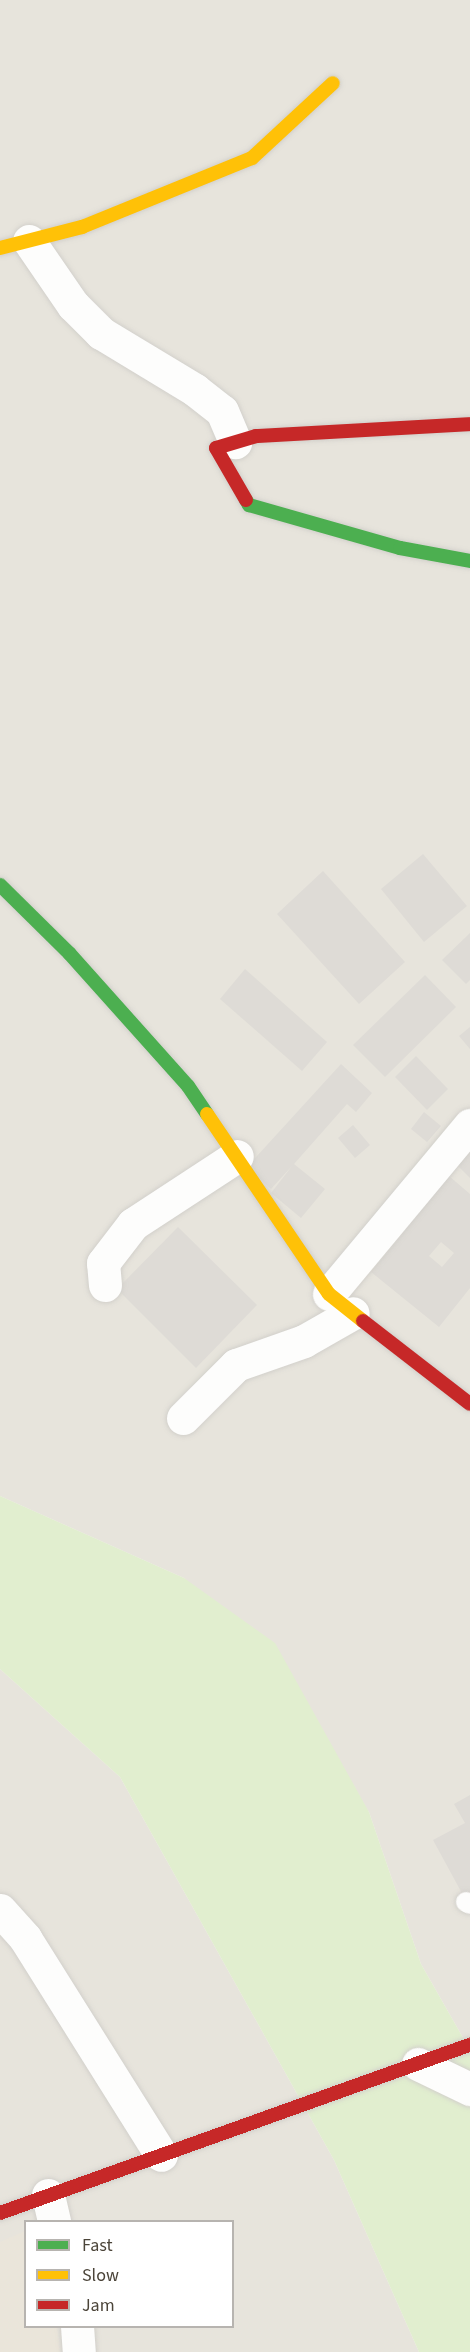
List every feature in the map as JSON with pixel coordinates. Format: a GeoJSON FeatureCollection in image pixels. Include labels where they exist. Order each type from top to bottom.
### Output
{"type":"FeatureCollection","features":[{"type":"Feature","properties":{"kind":"street"},"geometry":{"type":"LineString","coordinates":[[235,442],[222,411],[195,390],[101,333],[15,245],[93,223],[252,158],[333,83]]}},
{"type":"Feature","properties":{"kind":"street"},"geometry":{"type":"LineString","coordinates":[[470,424],[256,436],[216,448],[249,505],[400,548],[470,561]]}},
{"type":"Feature","properties":{"kind":"street"},"geometry":{"type":"LineString","coordinates":[[0,885],[69,953],[188,1086],[341,1303],[470,1404]]}},
{"type":"Feature","properties":{"kind":"street"},"geometry":{"type":"LineString","coordinates":[[183,1418],[236,1365],[304,1341],[341,1303],[470,1125]]}},
{"type":"Feature","properties":{"kind":"street"},"geometry":{"type":"LineString","coordinates":[[105,1285],[103,1263],[133,1224],[237,1156]]}},
{"type":"Feature","properties":{"kind":"street"},"geometry":{"type":"LineString","coordinates":[[0,1910],[25,1938],[161,2155]]}},
{"type":"Feature","properties":{"kind":"street"},"geometry":{"type":"LineString","coordinates":[[0,2213],[51,2208],[161,2155],[470,2045]]}},
{"type":"Feature","properties":{"kind":"street"},"geometry":{"type":"LineString","coordinates":[[418,2064],[470,2089]]}},
{"type":"Feature","properties":{"kind":"street"},"geometry":{"type":"LineString","coordinates":[[77,2328],[79,2352]]}},
{"type":"Feature","properties":{"kind":"shaded area"},"geometry":{"type":"Polygon","coordinates":[[[0,0],[470,0],[470,2050],[421,1964],[369,1812],[184,1578],[0,1496],[0,0]]]}},
{"type":"Feature","properties":{"kind":"shaded area"},"geometry":{"type":"Polygon","coordinates":[[[0,1669],[120,1777],[334,2160],[419,2352],[0,2352],[0,1669]]]}},
{"type":"Feature","properties":{"kind":"shaded area"},"geometry":{"type":"Polygon","coordinates":[[[24,2231],[24,2328],[57,2328],[60,2352],[0,2352],[0,2242],[24,2231]]]}},
{"type":"Feature","properties":{"kind":"green space"},"geometry":{"type":"Polygon","coordinates":[[[0,1496],[184,1578],[275,1643],[369,1812],[421,1964],[470,2050],[470,2352],[419,2352],[334,2160],[120,1777],[0,1669],[0,1496]]]}},
{"type":"Feature","properties":{"kind":"building"},"geometry":{"type":"Polygon","coordinates":[[[423,854],[467,906],[424,942],[381,889],[423,854]]]}},
{"type":"Feature","properties":{"kind":"building"},"geometry":{"type":"Polygon","coordinates":[[[323,871],[405,962],[359,1004],[277,914],[323,871]]]}},
{"type":"Feature","properties":{"kind":"building"},"geometry":{"type":"Polygon","coordinates":[[[470,933],[470,980],[466,984],[442,960],[470,933]]]}},
{"type":"Feature","properties":{"kind":"building"},"geometry":{"type":"Polygon","coordinates":[[[245,969],[327,1042],[302,1071],[220,999],[245,969]]]}},
{"type":"Feature","properties":{"kind":"building"},"geometry":{"type":"Polygon","coordinates":[[[425,975],[456,1007],[385,1077],[353,1045],[425,975]]]}},
{"type":"Feature","properties":{"kind":"building"},"geometry":{"type":"Polygon","coordinates":[[[470,1027],[470,1049],[459,1036],[470,1027]]]}},
{"type":"Feature","properties":{"kind":"building"},"geometry":{"type":"Polygon","coordinates":[[[416,1056],[448,1089],[427,1110],[395,1077],[416,1056]]]}},
{"type":"Feature","properties":{"kind":"building"},"geometry":{"type":"Polygon","coordinates":[[[341,1064],[372,1093],[356,1112],[347,1104],[294,1164],[325,1189],[301,1218],[271,1193],[292,1166],[271,1189],[247,1167],[341,1064]]]}},
{"type":"Feature","properties":{"kind":"building"},"geometry":{"type":"Polygon","coordinates":[[[424,1112],[441,1126],[427,1142],[411,1129],[424,1112]]]}},
{"type":"Feature","properties":{"kind":"building"},"geometry":{"type":"Polygon","coordinates":[[[353,1125],[370,1145],[355,1158],[338,1138],[353,1125]]]}},
{"type":"Feature","properties":{"kind":"building"},"geometry":{"type":"Polygon","coordinates":[[[470,1146],[470,1178],[454,1162],[470,1146]]]}},
{"type":"Feature","properties":{"kind":"building"},"geometry":{"type":"Polygon","coordinates":[[[449,1176],[470,1194],[470,1288],[439,1327],[371,1272],[449,1176]],[[441,1242],[429,1256],[442,1267],[454,1253],[441,1242]]]}},
{"type":"Feature","properties":{"kind":"building"},"geometry":{"type":"Polygon","coordinates":[[[178,1227],[257,1305],[196,1368],[117,1289],[178,1227]]]}},
{"type":"Feature","properties":{"kind":"building"},"geometry":{"type":"Polygon","coordinates":[[[470,1795],[470,1893],[464,1897],[433,1840],[465,1823],[454,1804],[470,1795]]]}},
{"type":"Feature","properties":{"kind":"traffic: fast"},"geometry":{"type":"LineString","coordinates":[[246,500],[249,505],[400,548],[470,561]]}},
{"type":"Feature","properties":{"kind":"traffic: fast"},"geometry":{"type":"LineString","coordinates":[[0,885],[69,953],[188,1086],[207,1114]]}},
{"type":"Feature","properties":{"kind":"traffic: slow"},"geometry":{"type":"LineString","coordinates":[[0,248],[82,227],[252,158],[333,83]]}},
{"type":"Feature","properties":{"kind":"traffic: slow"},"geometry":{"type":"LineString","coordinates":[[207,1114],[329,1294],[363,1321]]}},
{"type":"Feature","properties":{"kind":"traffic: jam"},"geometry":{"type":"LineString","coordinates":[[246,500],[216,448],[256,436],[470,424]]}},
{"type":"Feature","properties":{"kind":"traffic: jam"},"geometry":{"type":"LineString","coordinates":[[363,1321],[470,1404]]}},
{"type":"Feature","properties":{"kind":"traffic: jam"},"geometry":{"type":"LineString","coordinates":[[0,2213],[470,2045]]}}]}
